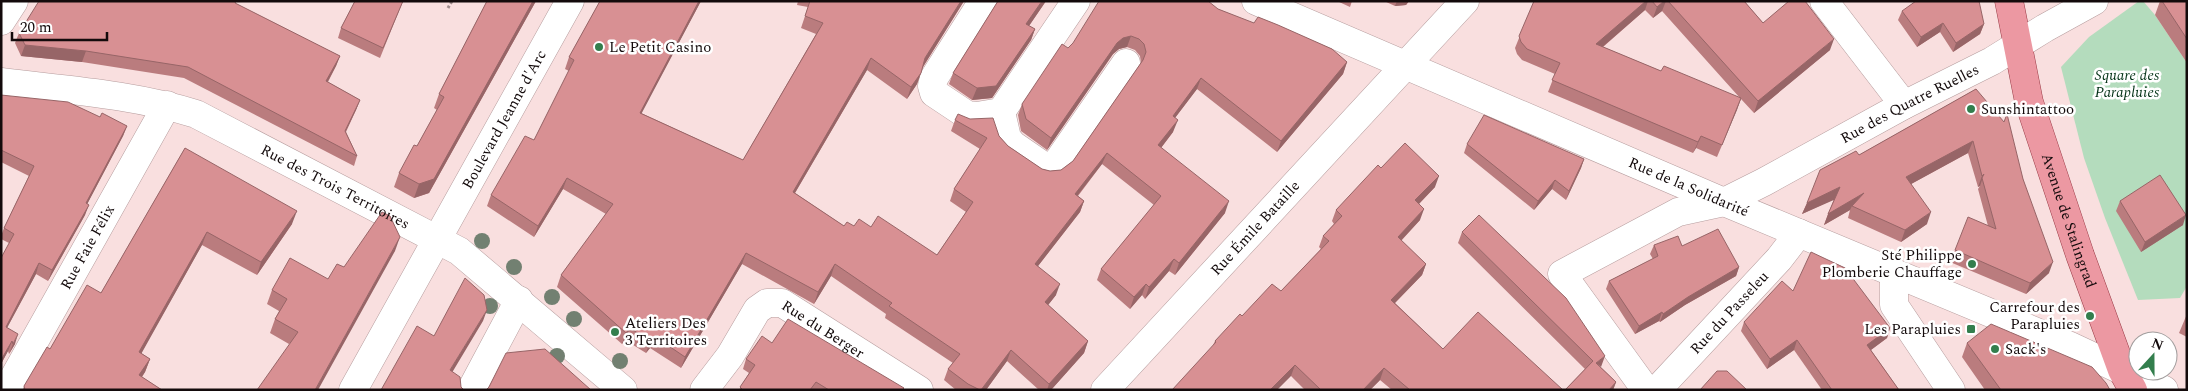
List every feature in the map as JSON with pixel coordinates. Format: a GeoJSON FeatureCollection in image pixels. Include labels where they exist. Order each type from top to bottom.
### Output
{"type":"FeatureCollection","features":[{"type":"Feature","properties":{"kind":"main road","name":"Avenue de Stalingrad"},"geometry":{"type":"LineString","coordinates":[[2009,1],[2031,110],[2080,255],[2128,380]]}},
{"type":"Feature","properties":{"kind":"street"},"geometry":{"type":"LineString","coordinates":[[1,22],[14,1]]}},
{"type":"Feature","properties":{"kind":"street","name":"Boulevard Jeanne d'Arc"},"geometry":{"type":"LineString","coordinates":[[353,390],[436,237],[570,1]]}},
{"type":"Feature","properties":{"kind":"street"},"geometry":{"type":"LineString","coordinates":[[983,1],[934,78],[932,86],[934,93],[967,115],[977,116],[1001,112],[1076,1]]}},
{"type":"Feature","properties":{"kind":"street","name":"Rue de la Solidarité"},"geometry":{"type":"LineString","coordinates":[[1256,1],[1799,234],[2070,346],[2128,380]]}},
{"type":"Feature","properties":{"kind":"street","name":"Rue Émile Bataille"},"geometry":{"type":"LineString","coordinates":[[1105,390],[1465,1]]}},
{"type":"Feature","properties":{"kind":"street"},"geometry":{"type":"LineString","coordinates":[[1824,1],[1904,105]]}},
{"type":"Feature","properties":{"kind":"street","name":"Rue des Quatre Ruelles"},"geometry":{"type":"LineString","coordinates":[[1646,390],[1562,274],[1678,212],[1724,202],[1904,105],[2017,47],[2045,28],[2094,1]]}},
{"type":"Feature","properties":{"kind":"street"},"geometry":{"type":"LineString","coordinates":[[1001,112],[1008,138],[1013,145],[1042,165],[1050,167],[1056,164],[1126,64]]}},
{"type":"Feature","properties":{"kind":"street","name":"Rue des Trois Territoires"},"geometry":{"type":"LineString","coordinates":[[1,82],[166,105],[196,114],[436,237],[478,264],[623,390]]}},
{"type":"Feature","properties":{"kind":"street","name":"Rue Faie Félix"},"geometry":{"type":"LineString","coordinates":[[6,390],[166,105]]}},
{"type":"Feature","properties":{"kind":"street","name":"Rue du Passeleu"},"geometry":{"type":"LineString","coordinates":[[1657,390],[1779,259],[1799,234]]}},
{"type":"Feature","properties":{"kind":"street"},"geometry":{"type":"LineString","coordinates":[[1894,273],[1894,305],[1951,390]]}},
{"type":"Feature","properties":{"kind":"street"},"geometry":{"type":"LineString","coordinates":[[472,390],[519,300]]}},
{"type":"Feature","properties":{"kind":"street","name":"Rue du Berger"},"geometry":{"type":"LineString","coordinates":[[704,390],[730,356],[757,310],[767,303],[782,303],[918,390]]}},
{"type":"Feature","properties":{"kind":"street","name":"Rue de la Solidarité"},"geometry":{"type":"LineString","coordinates":[[2132,381],[2164,390]]}},
{"type":"Feature","properties":{"kind":"path"},"geometry":{"type":"LineString","coordinates":[[448,8],[452,1]]}},
{"type":"Feature","properties":{"kind":"green space","name":"Square des Parapluies"},"geometry":{"type":"Polygon","coordinates":[[[2139,1],[2143,1],[2155,15],[2187,63],[2187,286],[2180,298],[2138,300],[2105,218],[2084,158],[2061,67],[2089,37],[2139,1]]]}},
{"type":"Feature","properties":{"kind":"building"},"geometry":{"type":"Polygon","coordinates":[[[39,1],[236,1],[235,3],[340,56],[326,81],[360,100],[345,131],[357,156],[188,67],[86,51],[25,45],[19,33],[39,1]]]}},
{"type":"Feature","properties":{"kind":"building"},"geometry":{"type":"Polygon","coordinates":[[[355,1],[403,1],[383,48],[341,28],[355,1]]]}},
{"type":"Feature","properties":{"kind":"building"},"geometry":{"type":"Polygon","coordinates":[[[487,1],[533,1],[434,179],[419,184],[399,173],[414,145],[417,146],[444,97],[439,94],[487,1]]]}},
{"type":"Feature","properties":{"kind":"building"},"geometry":{"type":"Polygon","coordinates":[[[600,1],[699,1],[640,113],[743,160],[823,23],[805,16],[810,1],[961,1],[925,58],[921,73],[911,87],[871,58],[793,192],[844,226],[847,222],[854,226],[859,219],[871,227],[878,216],[937,255],[973,202],[954,189],[987,138],[955,120],[958,114],[970,119],[993,118],[999,136],[1008,146],[1042,169],[1050,171],[1061,170],[1073,161],[1143,60],[1146,52],[1144,44],[1139,39],[1131,36],[1123,38],[1117,43],[1051,138],[1026,119],[1022,104],[1062,44],[1068,48],[1073,43],[1099,1],[1208,1],[1218,9],[1254,23],[1258,17],[1278,25],[1332,49],[1347,62],[1281,141],[1201,78],[1173,116],[1178,120],[1158,145],[1229,201],[1179,263],[1174,259],[1149,287],[1146,284],[1134,297],[1101,269],[1161,196],[1107,153],[1075,194],[1084,201],[1035,264],[1060,284],[1045,302],[1088,341],[1049,384],[1011,350],[980,390],[968,384],[948,369],[960,354],[889,306],[892,303],[835,264],[818,292],[746,253],[685,357],[654,336],[650,341],[630,328],[626,333],[561,275],[613,204],[567,178],[538,226],[491,195],[525,136],[534,140],[574,60],[569,57],[600,1]]]}},
{"type":"Feature","properties":{"kind":"building"},"geometry":{"type":"Polygon","coordinates":[[[998,1],[1042,1],[1026,24],[1035,29],[996,86],[977,88],[953,73],[998,1]]]}},
{"type":"Feature","properties":{"kind":"building"},"geometry":{"type":"Polygon","coordinates":[[[1534,1],[1646,1],[1596,44],[1661,71],[1664,66],[1741,98],[1722,145],[1701,136],[1698,142],[1552,80],[1560,63],[1527,49],[1519,36],[1534,1]]]}},
{"type":"Feature","properties":{"kind":"building"},"geometry":{"type":"Polygon","coordinates":[[[1652,1],[1664,1],[1657,7],[1652,1]]]}},
{"type":"Feature","properties":{"kind":"building"},"geometry":{"type":"Polygon","coordinates":[[[1668,1],[1744,1],[1763,23],[1789,1],[1805,1],[1834,39],[1758,101],[1668,1]]]}},
{"type":"Feature","properties":{"kind":"building"},"geometry":{"type":"Polygon","coordinates":[[[1916,1],[1979,1],[1984,24],[1956,43],[1943,23],[1921,37],[1902,11],[1916,1]]]}},
{"type":"Feature","properties":{"kind":"building"},"geometry":{"type":"Polygon","coordinates":[[[2162,1],[2187,1],[2187,39],[2162,1]]]}},
{"type":"Feature","properties":{"kind":"building"},"geometry":{"type":"Polygon","coordinates":[[[1976,89],[2004,122],[2007,114],[2023,179],[2053,262],[2030,283],[1955,250],[1968,217],[1996,229],[1982,178],[1984,174],[1982,176],[1973,141],[1906,177],[1931,212],[1905,230],[1852,206],[1864,193],[1828,214],[1840,187],[1807,203],[1820,170],[1856,151],[1859,155],[1976,89]]]}},
{"type":"Feature","properties":{"kind":"building"},"geometry":{"type":"Polygon","coordinates":[[[1,95],[68,102],[100,117],[102,113],[127,126],[86,203],[89,205],[52,270],[39,263],[6,327],[18,334],[1,360],[1,258],[14,234],[4,228],[34,166],[1,150],[1,95]]]}},
{"type":"Feature","properties":{"kind":"building"},"geometry":{"type":"Polygon","coordinates":[[[1484,115],[1584,159],[1569,191],[1555,180],[1538,201],[1467,144],[1484,115]]]}},
{"type":"Feature","properties":{"kind":"building"},"geometry":{"type":"Polygon","coordinates":[[[1405,143],[1439,176],[1415,200],[1424,209],[1398,237],[1426,264],[1391,300],[1443,349],[1478,312],[1563,390],[1410,390],[1384,368],[1363,390],[1321,390],[1295,365],[1270,390],[1172,390],[1240,314],[1242,316],[1272,284],[1281,291],[1329,241],[1323,236],[1342,216],[1336,210],[1378,165],[1381,168],[1405,143]]]}},
{"type":"Feature","properties":{"kind":"building"},"geometry":{"type":"Polygon","coordinates":[[[185,148],[297,211],[261,262],[207,232],[139,352],[150,359],[139,375],[162,390],[25,390],[24,386],[47,347],[50,349],[87,285],[101,293],[185,148]]]}},
{"type":"Feature","properties":{"kind":"building"},"geometry":{"type":"Polygon","coordinates":[[[2160,175],[2186,215],[2145,242],[2120,201],[2160,175]]]}},
{"type":"Feature","properties":{"kind":"building"},"geometry":{"type":"Polygon","coordinates":[[[382,212],[390,216],[400,237],[315,390],[257,390],[298,332],[275,319],[287,299],[272,290],[290,258],[328,279],[337,264],[344,267],[382,212]]]}},
{"type":"Feature","properties":{"kind":"building"},"geometry":{"type":"Polygon","coordinates":[[[1479,215],[1566,298],[1605,356],[1596,363],[1616,382],[1609,390],[1565,390],[1593,361],[1462,232],[1479,215]]]}},
{"type":"Feature","properties":{"kind":"building"},"geometry":{"type":"Polygon","coordinates":[[[1718,229],[1739,267],[1663,314],[1662,312],[1639,326],[1609,281],[1658,256],[1654,245],[1678,236],[1682,246],[1718,229]]]}},
{"type":"Feature","properties":{"kind":"building"},"geometry":{"type":"Polygon","coordinates":[[[1811,252],[1845,268],[1890,328],[1867,345],[1899,390],[1832,390],[1797,340],[1770,359],[1744,322],[1782,281],[1793,291],[1811,252]]]}},
{"type":"Feature","properties":{"kind":"building"},"geometry":{"type":"Polygon","coordinates":[[[465,278],[484,295],[487,310],[450,370],[460,377],[461,387],[464,390],[381,390],[417,326],[434,336],[465,278]]]}},
{"type":"Feature","properties":{"kind":"building"},"geometry":{"type":"Polygon","coordinates":[[[788,319],[904,388],[902,390],[829,390],[816,382],[810,390],[743,390],[740,387],[755,365],[746,359],[762,336],[772,343],[788,319]]]}},
{"type":"Feature","properties":{"kind":"building"},"geometry":{"type":"Polygon","coordinates":[[[1991,324],[2092,367],[2110,390],[2001,390],[1967,343],[1991,324]]]}},
{"type":"Feature","properties":{"kind":"building"},"geometry":{"type":"Polygon","coordinates":[[[545,349],[591,390],[486,390],[506,353],[545,349]]]}},
{"type":"Feature","properties":{"kind":"building"},"geometry":{"type":"Polygon","coordinates":[[[1717,371],[1727,371],[1747,390],[1700,390],[1717,371]]]}},
{"type":"Feature","properties":{"kind":"place","name":"Le Petit Casino"},"geometry":{"type":"Point","coordinates":[599,47]}},
{"type":"Feature","properties":{"kind":"place","name":"Sunshintattoo"},"geometry":{"type":"Point","coordinates":[1971,109]}},
{"type":"Feature","properties":{"kind":"place","name":"Sté Philippe Plomberie Chauffage"},"geometry":{"type":"Point","coordinates":[1972,264]}},
{"type":"Feature","properties":{"kind":"place","name":"Carrefour des Parapluies"},"geometry":{"type":"Point","coordinates":[2090,316]}},
{"type":"Feature","properties":{"kind":"place","name":"Les Parapluies"},"geometry":{"type":"Point","coordinates":[1971,329]}},
{"type":"Feature","properties":{"kind":"place","name":"Ateliers Des 3 Territoires"},"geometry":{"type":"Point","coordinates":[615,332]}},
{"type":"Feature","properties":{"kind":"place","name":"Sack's"},"geometry":{"type":"Point","coordinates":[1995,349]}}]}
